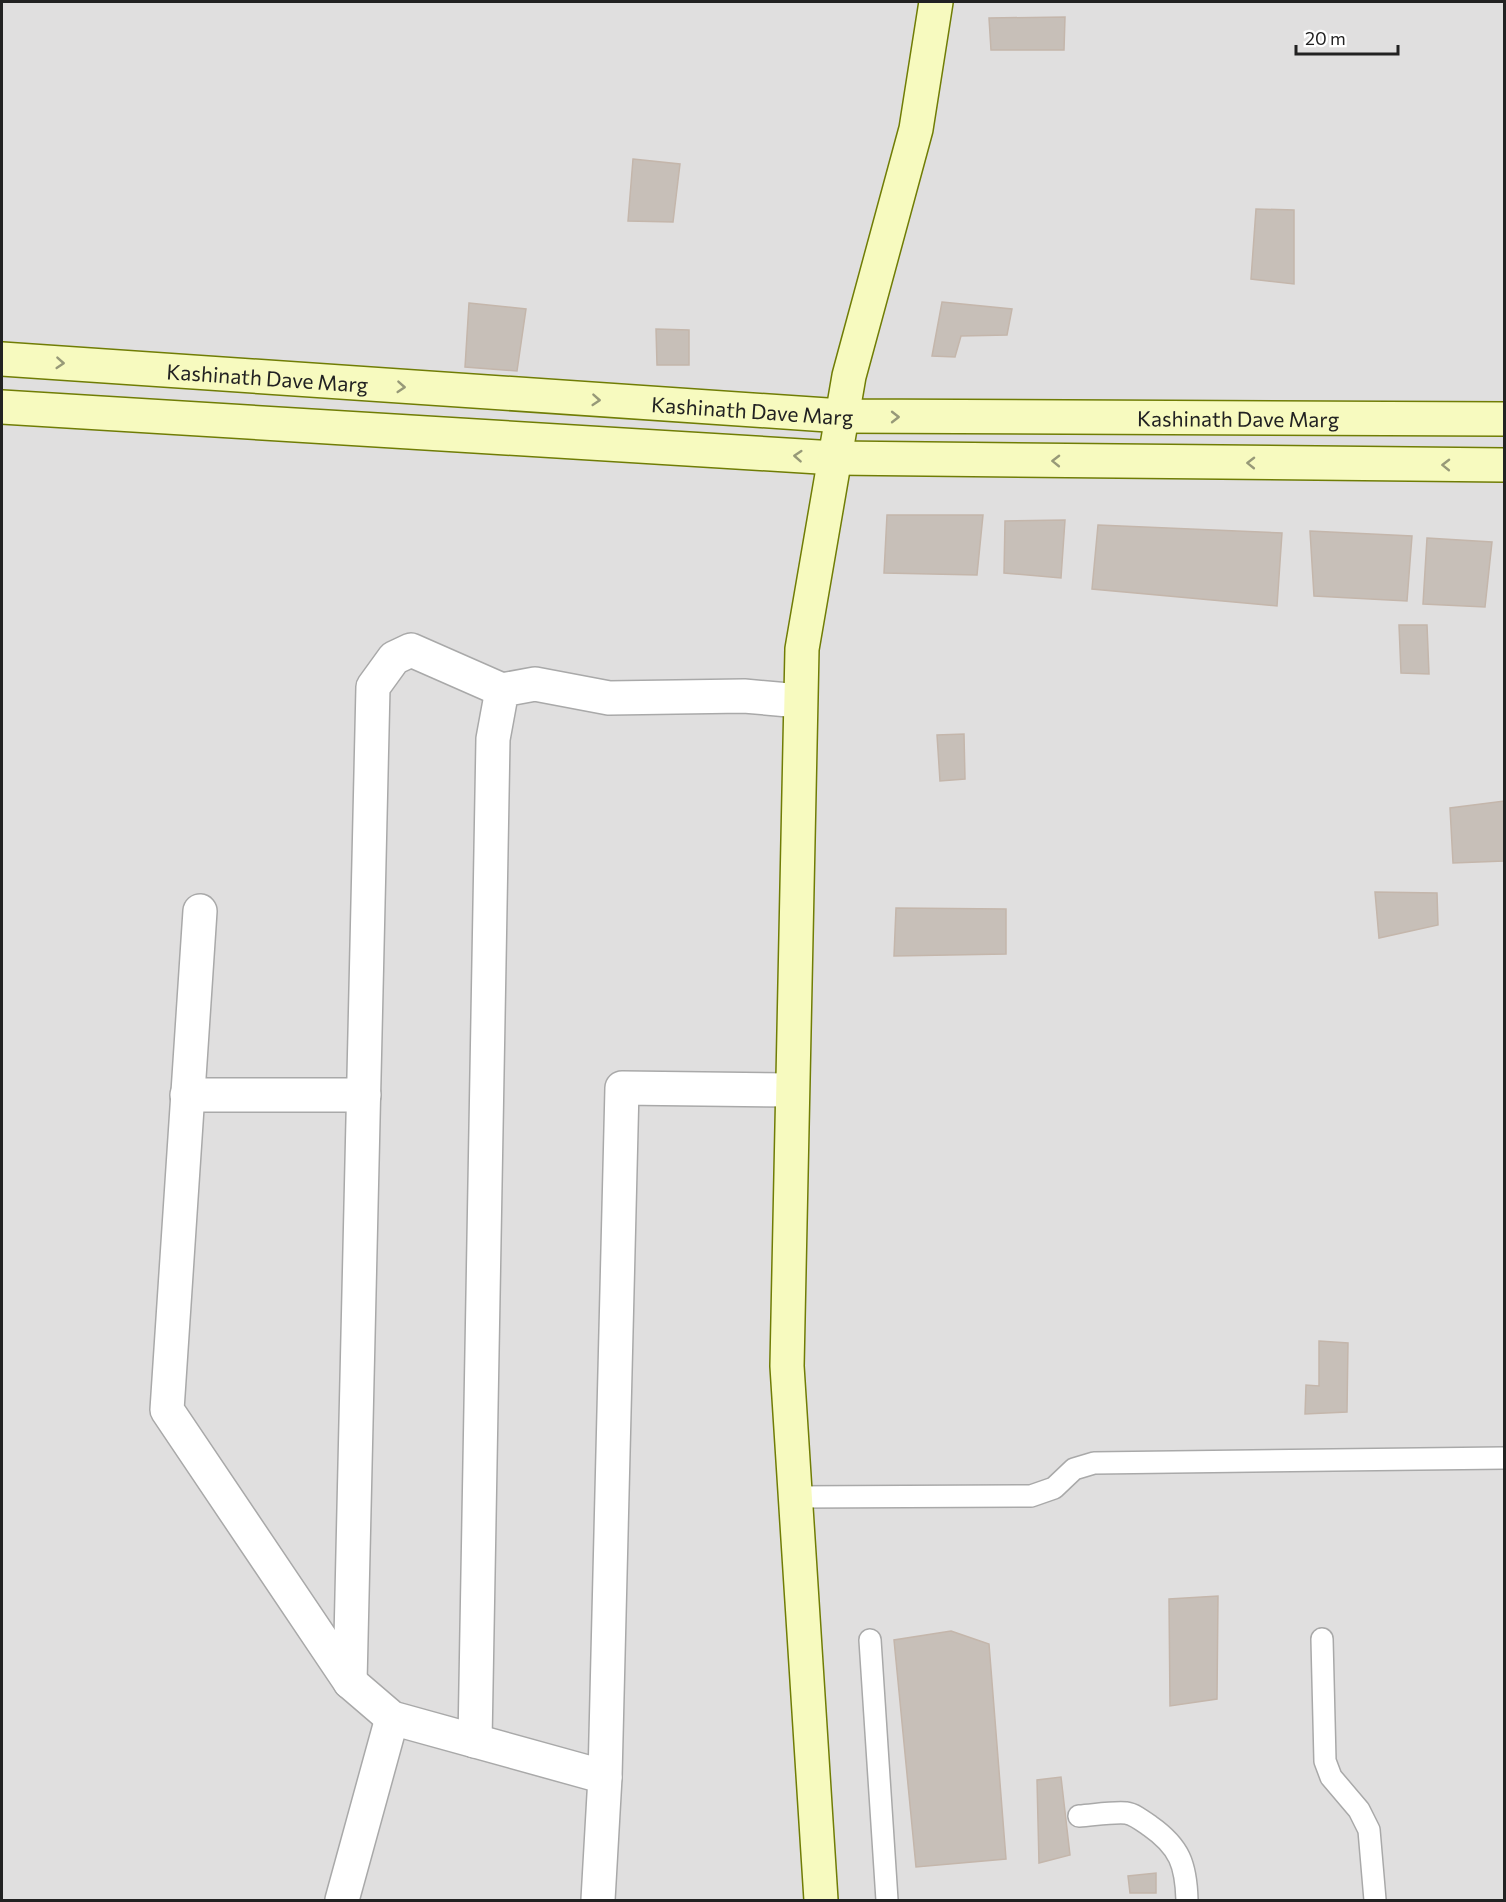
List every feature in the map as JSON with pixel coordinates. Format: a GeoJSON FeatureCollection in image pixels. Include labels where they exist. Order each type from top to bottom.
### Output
{"type":"FeatureCollection","features":[{"type":"Feature","properties":{"kind":"street"},"geometry":{"type":"LineString","coordinates":[[821,1900],[787,1366],[802,649],[849,376],[916,129],[936,2]]}},
{"type":"Feature","properties":{"kind":"street","name":"Kashinath Dave Marg"},"geometry":{"type":"LineString","coordinates":[[2,359],[842,416],[1504,419]]}},
{"type":"Feature","properties":{"kind":"street","name":"Kashinath Dave Marg"},"geometry":{"type":"LineString","coordinates":[[2,407],[835,458],[1504,465]]}},
{"type":"Feature","properties":{"kind":"street"},"geometry":{"type":"LineString","coordinates":[[350,1682],[373,687],[394,658],[411,650],[502,690],[535,684],[609,698],[744,696],[800,701]]}},
{"type":"Feature","properties":{"kind":"street"},"geometry":{"type":"LineString","coordinates":[[475,1741],[493,739],[502,690]]}},
{"type":"Feature","properties":{"kind":"street"},"geometry":{"type":"LineString","coordinates":[[200,911],[167,1410],[350,1682],[392,1718],[605,1777]]}},
{"type":"Feature","properties":{"kind":"street"},"geometry":{"type":"LineString","coordinates":[[598,1900],[605,1777],[622,1088],[792,1090]]}},
{"type":"Feature","properties":{"kind":"street"},"geometry":{"type":"LineString","coordinates":[[187,1095],[364,1095]]}},
{"type":"Feature","properties":{"kind":"street"},"geometry":{"type":"LineString","coordinates":[[342,1900],[392,1718]]}},
{"type":"Feature","properties":{"kind":"lane"},"geometry":{"type":"LineString","coordinates":[[795,1497],[1031,1496],[1054,1488],[1074,1469],[1094,1463],[1504,1458]]}},
{"type":"Feature","properties":{"kind":"lane"},"geometry":{"type":"LineString","coordinates":[[1322,1639],[1325,1761],[1331,1777],[1359,1810],[1369,1830],[1375,1900]]}},
{"type":"Feature","properties":{"kind":"lane"},"geometry":{"type":"LineString","coordinates":[[870,1640],[887,1900]]}},
{"type":"Feature","properties":{"kind":"lane"},"geometry":{"type":"LineString","coordinates":[[1079,1816],[1127,1813],[1164,1836],[1178,1852],[1186,1877],[1187,1900]]}},
{"type":"Feature","properties":{"kind":"shaded area"},"geometry":{"type":"Polygon","coordinates":[[[2,2],[1504,2],[1504,1900],[2,1900],[2,2]]]}},
{"type":"Feature","properties":{"kind":"building"},"geometry":{"type":"Polygon","coordinates":[[[1065,17],[1064,50],[991,50],[989,18],[1065,17]]]}},
{"type":"Feature","properties":{"kind":"building"},"geometry":{"type":"Polygon","coordinates":[[[633,159],[680,164],[673,222],[628,221],[633,159]]]}},
{"type":"Feature","properties":{"kind":"building"},"geometry":{"type":"Polygon","coordinates":[[[1256,209],[1294,210],[1294,284],[1251,279],[1256,209]]]}},
{"type":"Feature","properties":{"kind":"building"},"geometry":{"type":"Polygon","coordinates":[[[942,302],[1012,309],[1007,335],[961,336],[955,357],[932,356],[942,302]]]}},
{"type":"Feature","properties":{"kind":"building"},"geometry":{"type":"Polygon","coordinates":[[[469,303],[526,309],[517,371],[465,367],[469,303]]]}},
{"type":"Feature","properties":{"kind":"building"},"geometry":{"type":"Polygon","coordinates":[[[656,329],[689,330],[689,365],[657,365],[656,329]]]}},
{"type":"Feature","properties":{"kind":"building"},"geometry":{"type":"Polygon","coordinates":[[[887,515],[983,515],[977,575],[884,573],[887,515]]]}},
{"type":"Feature","properties":{"kind":"building"},"geometry":{"type":"Polygon","coordinates":[[[1065,520],[1061,578],[1004,573],[1005,521],[1065,520]]]}},
{"type":"Feature","properties":{"kind":"building"},"geometry":{"type":"Polygon","coordinates":[[[1098,525],[1282,533],[1277,606],[1092,589],[1098,525]]]}},
{"type":"Feature","properties":{"kind":"building"},"geometry":{"type":"Polygon","coordinates":[[[1310,531],[1412,536],[1407,601],[1314,596],[1310,531]]]}},
{"type":"Feature","properties":{"kind":"building"},"geometry":{"type":"Polygon","coordinates":[[[1427,538],[1492,542],[1485,607],[1423,604],[1427,538]]]}},
{"type":"Feature","properties":{"kind":"building"},"geometry":{"type":"Polygon","coordinates":[[[1399,625],[1427,625],[1429,674],[1401,673],[1399,625]]]}},
{"type":"Feature","properties":{"kind":"building"},"geometry":{"type":"Polygon","coordinates":[[[964,734],[965,779],[940,781],[937,735],[964,734]]]}},
{"type":"Feature","properties":{"kind":"building"},"geometry":{"type":"Polygon","coordinates":[[[1504,801],[1504,861],[1453,863],[1450,808],[1504,801]]]}},
{"type":"Feature","properties":{"kind":"building"},"geometry":{"type":"Polygon","coordinates":[[[1375,892],[1437,893],[1438,925],[1379,938],[1375,892]]]}},
{"type":"Feature","properties":{"kind":"building"},"geometry":{"type":"Polygon","coordinates":[[[896,908],[1006,909],[1006,954],[894,956],[896,908]]]}},
{"type":"Feature","properties":{"kind":"building"},"geometry":{"type":"Polygon","coordinates":[[[1319,1341],[1348,1343],[1347,1412],[1305,1414],[1306,1385],[1319,1386],[1319,1341]]]}},
{"type":"Feature","properties":{"kind":"building"},"geometry":{"type":"Polygon","coordinates":[[[1218,1596],[1217,1699],[1170,1706],[1169,1599],[1218,1596]]]}},
{"type":"Feature","properties":{"kind":"building"},"geometry":{"type":"Polygon","coordinates":[[[951,1631],[989,1644],[1006,1859],[916,1867],[894,1640],[951,1631]]]}},
{"type":"Feature","properties":{"kind":"building"},"geometry":{"type":"Polygon","coordinates":[[[1061,1777],[1070,1855],[1039,1863],[1037,1780],[1061,1777]]]}},
{"type":"Feature","properties":{"kind":"building"},"geometry":{"type":"Polygon","coordinates":[[[1156,1873],[1156,1893],[1130,1893],[1128,1876],[1156,1873]]]}}]}
